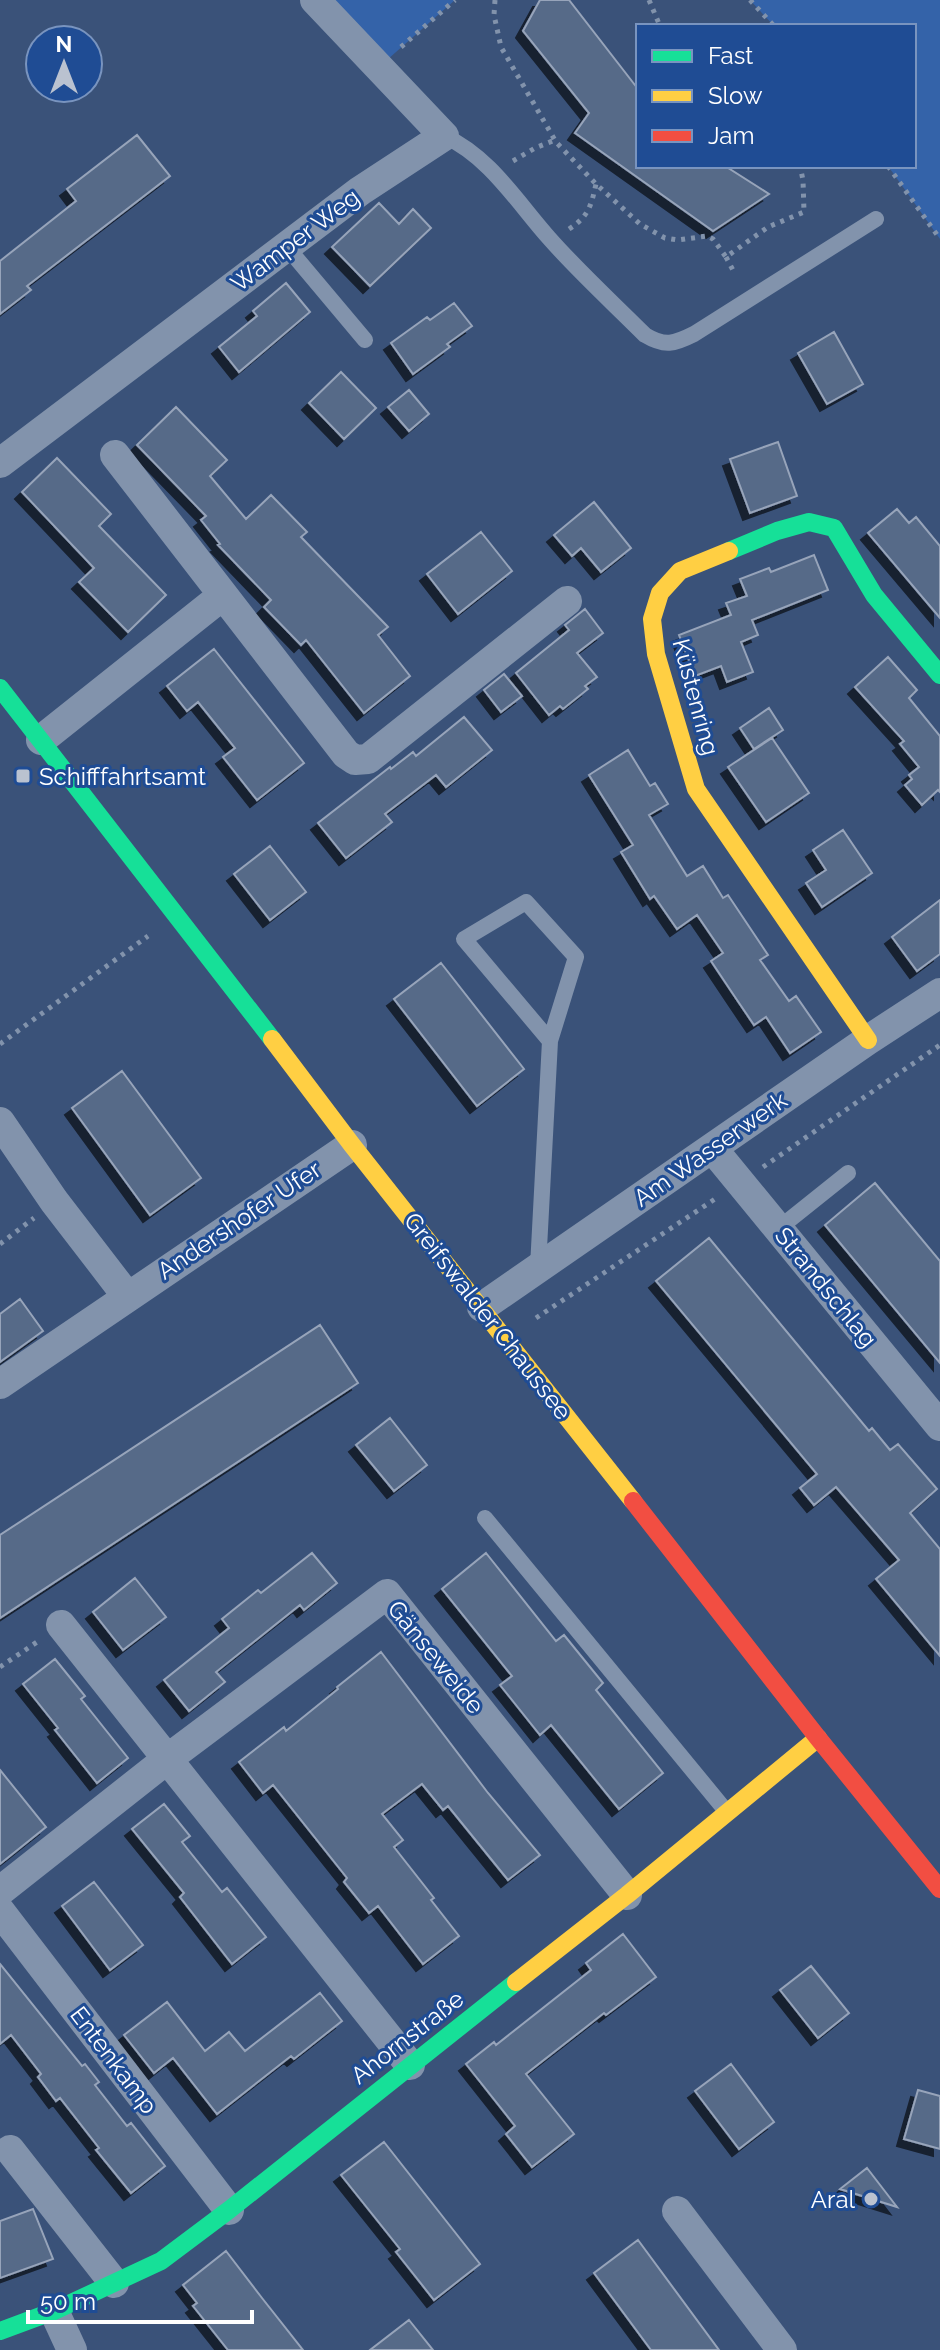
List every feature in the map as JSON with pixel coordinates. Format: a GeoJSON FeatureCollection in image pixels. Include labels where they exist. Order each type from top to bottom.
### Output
{"type":"FeatureCollection","features":[{"type":"Feature","properties":{"kind":"street"},"geometry":{"type":"LineString","coordinates":[[315,0],[444,136]]}},
{"type":"Feature","properties":{"kind":"street","name":"Wamper Weg"},"geometry":{"type":"LineString","coordinates":[[0,463],[286,246],[402,161],[444,136]]}},
{"type":"Feature","properties":{"kind":"street"},"geometry":{"type":"LineString","coordinates":[[115,455],[346,754],[355,760],[368,759],[567,601]]}},
{"type":"Feature","properties":{"kind":"street","name":"Küstenring"},"geometry":{"type":"LineString","coordinates":[[868,1040],[696,789],[656,654],[652,619],[660,593],[680,571],[777,531],[809,522],[834,528],[874,595],[940,675]]}},
{"type":"Feature","properties":{"kind":"street"},"geometry":{"type":"LineString","coordinates":[[41,740],[222,596]]}},
{"type":"Feature","properties":{"kind":"street","name":"Greifswalder Chaussee"},"geometry":{"type":"LineString","coordinates":[[0,688],[352,1145],[940,1889]]}},
{"type":"Feature","properties":{"kind":"street","name":"Am Wasserwerk"},"geometry":{"type":"LineString","coordinates":[[482,1307],[940,993]]}},
{"type":"Feature","properties":{"kind":"street"},"geometry":{"type":"LineString","coordinates":[[0,1122],[54,1201],[127,1296]]}},
{"type":"Feature","properties":{"kind":"street","name":"Andershofer Ufer"},"geometry":{"type":"LineString","coordinates":[[0,1384],[352,1145]]}},
{"type":"Feature","properties":{"kind":"street","name":"Strandschlag"},"geometry":{"type":"LineString","coordinates":[[712,1148],[940,1426]]}},
{"type":"Feature","properties":{"kind":"street","name":"Gänseweide"},"geometry":{"type":"LineString","coordinates":[[166,1760],[387,1594],[627,1895]]}},
{"type":"Feature","properties":{"kind":"street"},"geometry":{"type":"LineString","coordinates":[[61,1625],[410,2065]]}},
{"type":"Feature","properties":{"kind":"street","name":"Ahornstraße"},"geometry":{"type":"LineString","coordinates":[[0,2331],[54,2311],[161,2261],[627,1895],[818,1738]]}},
{"type":"Feature","properties":{"kind":"street"},"geometry":{"type":"LineString","coordinates":[[0,1891],[166,1760]]}},
{"type":"Feature","properties":{"kind":"street","name":"Entenkamp"},"geometry":{"type":"LineString","coordinates":[[0,1911],[229,2210]]}},
{"type":"Feature","properties":{"kind":"street"},"geometry":{"type":"LineString","coordinates":[[10,2150],[114,2283]]}},
{"type":"Feature","properties":{"kind":"street"},"geometry":{"type":"LineString","coordinates":[[677,2211],[782,2350]]}},
{"type":"Feature","properties":{"kind":"street"},"geometry":{"type":"LineString","coordinates":[[54,2311],[72,2350]]}},
{"type":"Feature","properties":{"kind":"lane"},"geometry":{"type":"LineString","coordinates":[[444,136],[462,144],[494,173],[551,241],[645,335],[659,343],[678,342],[876,219]]}},
{"type":"Feature","properties":{"kind":"lane"},"geometry":{"type":"LineString","coordinates":[[286,246],[365,340]]}},
{"type":"Feature","properties":{"kind":"lane"},"geometry":{"type":"LineString","coordinates":[[538,1267],[550,1041],[576,957],[526,902],[464,939],[550,1041]]}},
{"type":"Feature","properties":{"kind":"lane"},"geometry":{"type":"LineString","coordinates":[[778,1229],[848,1173]]}},
{"type":"Feature","properties":{"kind":"lane"},"geometry":{"type":"LineString","coordinates":[[485,1518],[727,1813]]}},
{"type":"Feature","properties":{"kind":"path"},"geometry":{"type":"LineString","coordinates":[[379,67],[455,0]]}},
{"type":"Feature","properties":{"kind":"path"},"geometry":{"type":"LineString","coordinates":[[495,0],[494,15],[501,47],[555,140],[596,184],[640,224],[665,238],[678,240],[707,236],[713,239],[735,274]]}},
{"type":"Feature","properties":{"kind":"path"},"geometry":{"type":"LineString","coordinates":[[649,0],[659,24]]}},
{"type":"Feature","properties":{"kind":"path"},"geometry":{"type":"LineString","coordinates":[[750,0],[772,24]]}},
{"type":"Feature","properties":{"kind":"path"},"geometry":{"type":"LineString","coordinates":[[494,173],[535,148],[555,140]]}},
{"type":"Feature","properties":{"kind":"path"},"geometry":{"type":"LineString","coordinates":[[726,257],[768,227],[804,212],[800,168]]}},
{"type":"Feature","properties":{"kind":"path"},"geometry":{"type":"LineString","coordinates":[[889,168],[940,239]]}},
{"type":"Feature","properties":{"kind":"path"},"geometry":{"type":"LineString","coordinates":[[551,241],[582,221],[591,205],[596,184]]}},
{"type":"Feature","properties":{"kind":"path"},"geometry":{"type":"LineString","coordinates":[[0,1044],[177,914]]}},
{"type":"Feature","properties":{"kind":"path"},"geometry":{"type":"LineString","coordinates":[[0,1244],[54,1201]]}},
{"type":"Feature","properties":{"kind":"path"},"geometry":{"type":"LineString","coordinates":[[0,1667],[61,1625]]}},
{"type":"Feature","properties":{"kind":"shaded area"},"geometry":{"type":"Polygon","coordinates":[[[315,0],[455,0],[379,67],[315,0]]]}},
{"type":"Feature","properties":{"kind":"shaded area"},"geometry":{"type":"Polygon","coordinates":[[[750,0],[940,0],[940,239],[889,168],[916,168],[916,24],[772,24],[750,0]]]}},
{"type":"Feature","properties":{"kind":"building"},"geometry":{"type":"Polygon","coordinates":[[[540,0],[569,0],[636,86],[636,168],[728,168],[769,194],[713,231],[575,133],[589,113],[523,31],[540,0]]]}},
{"type":"Feature","properties":{"kind":"building"},"geometry":{"type":"Polygon","coordinates":[[[137,135],[170,176],[27,286],[31,290],[0,314],[0,261],[76,201],[67,189],[137,135]]]}},
{"type":"Feature","properties":{"kind":"building"},"geometry":{"type":"Polygon","coordinates":[[[379,203],[399,224],[413,209],[431,228],[370,286],[332,247],[379,203]]]}},
{"type":"Feature","properties":{"kind":"building"},"geometry":{"type":"Polygon","coordinates":[[[286,283],[310,312],[239,372],[219,347],[257,316],[253,311],[286,283]]]}},
{"type":"Feature","properties":{"kind":"building"},"geometry":{"type":"Polygon","coordinates":[[[454,303],[472,326],[447,344],[450,347],[413,374],[391,343],[427,317],[430,320],[454,303]]]}},
{"type":"Feature","properties":{"kind":"building"},"geometry":{"type":"Polygon","coordinates":[[[834,332],[863,384],[827,404],[798,353],[834,332]]]}},
{"type":"Feature","properties":{"kind":"building"},"geometry":{"type":"Polygon","coordinates":[[[341,372],[376,408],[344,439],[309,403],[341,372]]]}},
{"type":"Feature","properties":{"kind":"building"},"geometry":{"type":"Polygon","coordinates":[[[409,390],[429,414],[409,431],[388,407],[409,390]]]}},
{"type":"Feature","properties":{"kind":"building"},"geometry":{"type":"Polygon","coordinates":[[[176,407],[227,460],[210,476],[246,519],[271,495],[307,532],[301,537],[388,627],[378,635],[410,676],[364,713],[306,640],[301,645],[264,607],[271,600],[218,545],[201,520],[206,516],[137,445],[176,407]]]}},
{"type":"Feature","properties":{"kind":"building"},"geometry":{"type":"Polygon","coordinates":[[[778,442],[797,496],[750,513],[730,459],[778,442]]]}},
{"type":"Feature","properties":{"kind":"building"},"geometry":{"type":"Polygon","coordinates":[[[57,458],[111,514],[99,526],[166,595],[128,632],[79,582],[94,568],[22,492],[57,458]]]}},
{"type":"Feature","properties":{"kind":"building"},"geometry":{"type":"Polygon","coordinates":[[[594,502],[631,548],[601,572],[581,548],[572,556],[554,535],[594,502]]]}},
{"type":"Feature","properties":{"kind":"building"},"geometry":{"type":"Polygon","coordinates":[[[897,509],[909,523],[916,517],[940,546],[940,618],[868,533],[897,509]]]}},
{"type":"Feature","properties":{"kind":"building"},"geometry":{"type":"Polygon","coordinates":[[[481,532],[512,571],[458,614],[427,574],[481,532]]]}},
{"type":"Feature","properties":{"kind":"building"},"geometry":{"type":"Polygon","coordinates":[[[814,555],[828,590],[752,620],[758,635],[741,642],[753,672],[727,682],[721,666],[695,676],[679,635],[731,615],[726,603],[747,596],[740,579],[769,568],[771,572],[814,555]]]}},
{"type":"Feature","properties":{"kind":"building"},"geometry":{"type":"Polygon","coordinates":[[[585,609],[603,633],[577,653],[597,677],[585,686],[588,689],[563,709],[560,706],[549,715],[516,673],[569,630],[565,625],[585,609]]]}},
{"type":"Feature","properties":{"kind":"building"},"geometry":{"type":"Polygon","coordinates":[[[214,649],[304,763],[257,800],[223,757],[235,748],[198,702],[187,711],[167,686],[214,649]]]}},
{"type":"Feature","properties":{"kind":"building"},"geometry":{"type":"Polygon","coordinates":[[[888,657],[917,690],[909,698],[940,736],[940,792],[938,790],[922,805],[905,785],[912,779],[909,775],[919,767],[900,744],[904,741],[855,687],[888,657]]]}},
{"type":"Feature","properties":{"kind":"building"},"geometry":{"type":"Polygon","coordinates":[[[504,674],[522,696],[501,712],[484,690],[504,674]]]}},
{"type":"Feature","properties":{"kind":"building"},"geometry":{"type":"Polygon","coordinates":[[[769,708],[783,730],[754,749],[740,728],[769,708]]]}},
{"type":"Feature","properties":{"kind":"building"},"geometry":{"type":"Polygon","coordinates":[[[464,717],[492,750],[446,787],[436,775],[385,814],[392,822],[346,858],[318,823],[390,767],[413,752],[416,756],[464,717]]]}},
{"type":"Feature","properties":{"kind":"building"},"geometry":{"type":"Polygon","coordinates":[[[772,738],[809,793],[766,822],[728,767],[772,738]]]}},
{"type":"Feature","properties":{"kind":"building"},"geometry":{"type":"Polygon","coordinates":[[[628,750],[650,786],[655,783],[668,804],[649,815],[687,876],[703,866],[723,898],[728,895],[768,955],[760,960],[789,1001],[796,996],[821,1032],[790,1053],[766,1017],[754,1025],[735,997],[711,961],[723,953],[697,915],[677,929],[654,896],[650,899],[621,852],[633,845],[589,775],[628,750]]]}},
{"type":"Feature","properties":{"kind":"building"},"geometry":{"type":"Polygon","coordinates":[[[843,830],[872,873],[822,907],[806,883],[826,870],[813,850],[843,830]]]}},
{"type":"Feature","properties":{"kind":"building"},"geometry":{"type":"Polygon","coordinates":[[[270,846],[306,892],[270,920],[234,874],[270,846]]]}},
{"type":"Feature","properties":{"kind":"building"},"geometry":{"type":"Polygon","coordinates":[[[940,900],[940,954],[917,971],[892,937],[940,900]]]}},
{"type":"Feature","properties":{"kind":"building"},"geometry":{"type":"Polygon","coordinates":[[[441,963],[524,1069],[477,1106],[394,999],[441,963]]]}},
{"type":"Feature","properties":{"kind":"building"},"geometry":{"type":"Polygon","coordinates":[[[122,1071],[201,1178],[150,1215],[72,1108],[122,1071]]]}},
{"type":"Feature","properties":{"kind":"building"},"geometry":{"type":"Polygon","coordinates":[[[875,1183],[940,1261],[940,1363],[825,1225],[875,1183]]]}},
{"type":"Feature","properties":{"kind":"building"},"geometry":{"type":"Polygon","coordinates":[[[709,1238],[869,1431],[872,1428],[890,1450],[898,1444],[937,1489],[910,1513],[940,1549],[940,1656],[876,1579],[899,1560],[836,1487],[814,1505],[800,1488],[817,1474],[656,1281],[709,1238]]]}},
{"type":"Feature","properties":{"kind":"building"},"geometry":{"type":"Polygon","coordinates":[[[20,1299],[43,1331],[0,1362],[0,1314],[20,1299]]]}},
{"type":"Feature","properties":{"kind":"building"},"geometry":{"type":"Polygon","coordinates":[[[320,1325],[358,1383],[0,1618],[0,1535],[320,1325]]]}},
{"type":"Feature","properties":{"kind":"building"},"geometry":{"type":"Polygon","coordinates":[[[390,1418],[427,1465],[394,1491],[356,1445],[390,1418]]]}},
{"type":"Feature","properties":{"kind":"building"},"geometry":{"type":"Polygon","coordinates":[[[312,1553],[337,1583],[304,1610],[300,1605],[216,1672],[225,1682],[189,1711],[164,1680],[229,1628],[222,1619],[312,1553]]]}},
{"type":"Feature","properties":{"kind":"building"},"geometry":{"type":"Polygon","coordinates":[[[486,1553],[556,1641],[564,1635],[603,1683],[596,1690],[663,1773],[619,1809],[551,1725],[540,1735],[500,1685],[512,1676],[442,1589],[486,1553]]]}},
{"type":"Feature","properties":{"kind":"building"},"geometry":{"type":"Polygon","coordinates":[[[135,1578],[166,1617],[123,1650],[93,1612],[135,1578]]]}},
{"type":"Feature","properties":{"kind":"building"},"geometry":{"type":"Polygon","coordinates":[[[381,1652],[488,1793],[540,1855],[508,1880],[448,1806],[443,1810],[422,1784],[382,1814],[403,1840],[394,1847],[459,1936],[423,1964],[378,1906],[369,1913],[344,1882],[347,1878],[273,1785],[263,1793],[239,1762],[284,1727],[286,1731],[381,1652]]]}},
{"type":"Feature","properties":{"kind":"building"},"geometry":{"type":"Polygon","coordinates":[[[55,1659],[85,1696],[81,1699],[128,1758],[97,1783],[23,1684],[55,1659]]]}},
{"type":"Feature","properties":{"kind":"building"},"geometry":{"type":"Polygon","coordinates":[[[0,1770],[46,1827],[0,1864],[0,1770]]]}},
{"type":"Feature","properties":{"kind":"building"},"geometry":{"type":"Polygon","coordinates":[[[164,1804],[190,1836],[182,1842],[222,1892],[227,1888],[266,1937],[232,1964],[180,1897],[184,1893],[132,1829],[164,1804]]]}},
{"type":"Feature","properties":{"kind":"building"},"geometry":{"type":"Polygon","coordinates":[[[94,1882],[143,1945],[110,1970],[62,1906],[94,1882]]]}},
{"type":"Feature","properties":{"kind":"building"},"geometry":{"type":"Polygon","coordinates":[[[623,1934],[656,1977],[526,2074],[574,2134],[532,2167],[506,2134],[515,2126],[466,2064],[494,2042],[496,2045],[591,1970],[586,1963],[623,1934]]]}},
{"type":"Feature","properties":{"kind":"building"},"geometry":{"type":"Polygon","coordinates":[[[0,1964],[82,2066],[85,2064],[99,2082],[95,2085],[127,2126],[131,2123],[165,2166],[131,2193],[60,2098],[56,2101],[38,2077],[41,2074],[11,2035],[0,2044],[0,1964]]]}},
{"type":"Feature","properties":{"kind":"building"},"geometry":{"type":"Polygon","coordinates":[[[811,1966],[849,2013],[818,2038],[780,1990],[811,1966]]]}},
{"type":"Feature","properties":{"kind":"building"},"geometry":{"type":"Polygon","coordinates":[[[320,1993],[342,2021],[217,2114],[173,2058],[154,2073],[124,2035],[167,2002],[205,2051],[229,2032],[245,2051],[320,1993]]]}},
{"type":"Feature","properties":{"kind":"building"},"geometry":{"type":"Polygon","coordinates":[[[731,2064],[774,2122],[739,2149],[695,2091],[731,2064]]]}},
{"type":"Feature","properties":{"kind":"building","name":"Aral"},"geometry":{"type":"Polygon","coordinates":[[[918,2090],[940,2096],[940,2149],[904,2139],[918,2090]]]}},
{"type":"Feature","properties":{"kind":"building"},"geometry":{"type":"Polygon","coordinates":[[[384,2142],[480,2264],[434,2300],[396,2252],[400,2249],[341,2175],[384,2142]]]}},
{"type":"Feature","properties":{"kind":"building"},"geometry":{"type":"Polygon","coordinates":[[[867,2168],[897,2207],[840,2189],[867,2168]]]}},
{"type":"Feature","properties":{"kind":"building"},"geometry":{"type":"Polygon","coordinates":[[[33,2209],[53,2259],[0,2278],[0,2221],[33,2209]]]}},
{"type":"Feature","properties":{"kind":"building"},"geometry":{"type":"Polygon","coordinates":[[[638,2240],[719,2350],[651,2350],[594,2273],[638,2240]]]}},
{"type":"Feature","properties":{"kind":"building"},"geometry":{"type":"Polygon","coordinates":[[[226,2251],[303,2350],[228,2350],[193,2306],[197,2303],[183,2285],[226,2251]]]}},
{"type":"Feature","properties":{"kind":"building"},"geometry":{"type":"Polygon","coordinates":[[[409,2320],[433,2350],[370,2350],[409,2320]]]}},
{"type":"Feature","properties":{"kind":"traffic: fast"},"geometry":{"type":"LineString","coordinates":[[729,551],[777,531],[809,522],[834,528],[874,595],[940,675]]}},
{"type":"Feature","properties":{"kind":"traffic: fast"},"geometry":{"type":"LineString","coordinates":[[0,688],[272,1039]]}},
{"type":"Feature","properties":{"kind":"traffic: fast"},"geometry":{"type":"LineString","coordinates":[[0,2331],[54,2311],[161,2261],[516,1982]]}},
{"type":"Feature","properties":{"kind":"traffic: slow"},"geometry":{"type":"LineString","coordinates":[[729,551],[680,571],[660,593],[652,619],[656,654],[696,789],[868,1040]]}},
{"type":"Feature","properties":{"kind":"traffic: slow"},"geometry":{"type":"LineString","coordinates":[[272,1039],[633,1501]]}},
{"type":"Feature","properties":{"kind":"traffic: slow"},"geometry":{"type":"LineString","coordinates":[[516,1982],[818,1738]]}},
{"type":"Feature","properties":{"kind":"traffic: jam"},"geometry":{"type":"LineString","coordinates":[[633,1501],[940,1889]]}},
{"type":"Feature","properties":{"kind":"place","name":"Schifffahrtsamt"},"geometry":{"type":"Point","coordinates":[23,776]}},
{"type":"Feature","properties":{"kind":"place","name":"Aral"},"geometry":{"type":"Point","coordinates":[871,2199]}}]}
